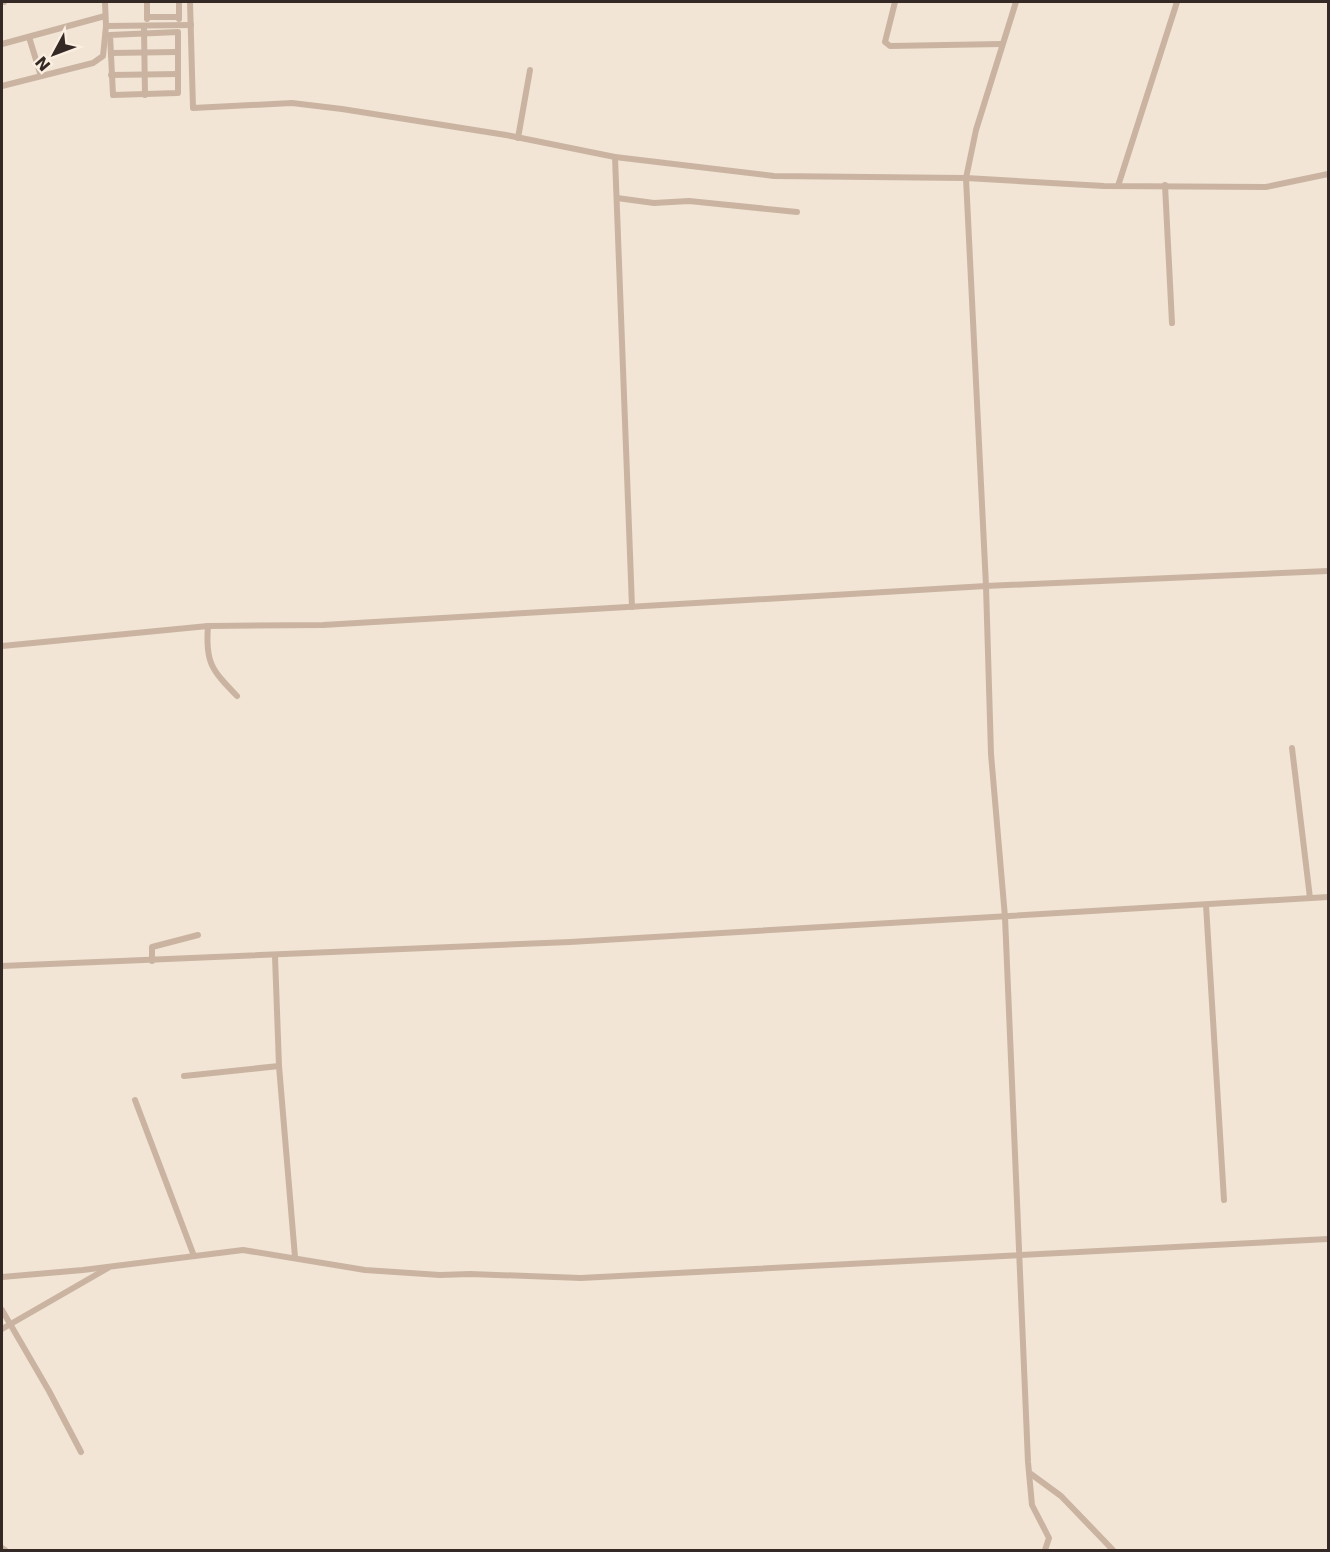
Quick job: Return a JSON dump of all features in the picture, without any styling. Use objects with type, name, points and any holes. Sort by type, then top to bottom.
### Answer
[{"type":"street","points":[[2,87],[93,63],[103,56],[106,26],[105,2]]},
{"type":"street","points":[[145,95],[144,53],[147,2]]},
{"type":"street","points":[[145,28],[112,34],[113,95],[176,95],[179,2]]},
{"type":"street","points":[[190,2],[193,108],[292,103],[394,116],[615,157],[774,176],[966,178],[1118,186],[1266,187],[1329,174]]},
{"type":"street","points":[[895,2],[885,35],[885,42],[890,46],[1001,44]]},
{"type":"street","points":[[1016,2],[976,130],[966,178],[968,254],[978,378],[987,586],[991,754],[1005,917],[1030,1474],[1032,1505],[1049,1538],[1045,1551]]},
{"type":"street","points":[[1118,186],[1177,2]]},
{"type":"street","points":[[2,44],[105,16]]},
{"type":"street","points":[[147,16],[179,17]]},
{"type":"street","points":[[106,26],[179,28],[191,25]]},
{"type":"street","points":[[29,37],[41,76]]},
{"type":"street","points":[[111,53],[177,52]]},
{"type":"street","points":[[518,138],[530,70]]},
{"type":"street","points":[[111,75],[178,74]]},
{"type":"street","points":[[615,157],[632,607]]},
{"type":"street","points":[[1165,185],[1172,323]]},
{"type":"street","points":[[617,198],[654,202],[689,201],[797,212]]},
{"type":"street","points":[[2,646],[207,626],[323,625],[987,586],[1329,571]]},
{"type":"street","points":[[207,626],[206,650],[209,663],[237,696]]},
{"type":"street","points":[[1292,748],[1310,898]]},
{"type":"street","points":[[2,966],[570,942],[1329,897]]},
{"type":"street","points":[[1206,905],[1224,1200]]},
{"type":"street","points":[[152,960],[152,947],[198,935]]},
{"type":"street","points":[[275,956],[279,1066],[295,1257]]},
{"type":"street","points":[[184,1076],[279,1066]]},
{"type":"street","points":[[135,1100],[194,1256]]},
{"type":"street","points":[[2,1276],[111,1267],[243,1250],[365,1270],[440,1275],[580,1278],[1020,1253],[1329,1239]]},
{"type":"street","points":[[2,1329],[111,1267]]},
{"type":"street","points":[[2,1310],[81,1452]]},
{"type":"street","points":[[1030,1474],[1060,1496],[1113,1551]]}]
